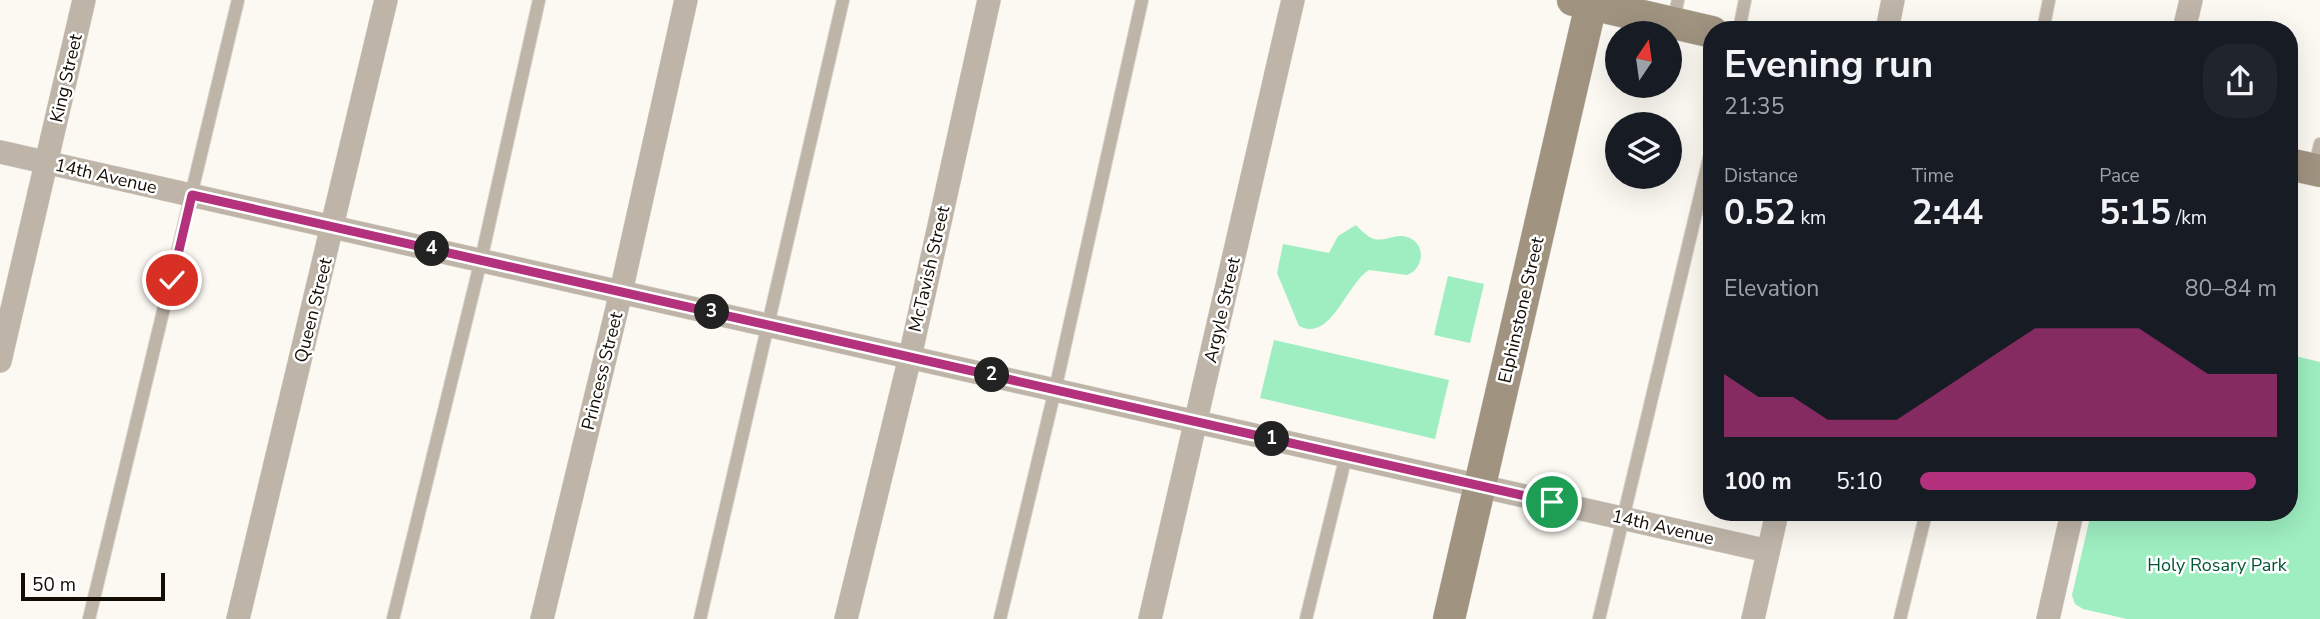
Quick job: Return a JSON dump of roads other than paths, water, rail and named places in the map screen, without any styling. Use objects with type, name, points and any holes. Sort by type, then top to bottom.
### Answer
[{"type":"street","name":"King Street","points":[[0,361],[84,0]]},
{"type":"street","name":"Queen Street","points":[[238,619],[386,0]]},
{"type":"street","name":"Princess Street","points":[[542,619],[621,292],[686,0]]},
{"type":"street","name":"McTavish Street","points":[[846,619],[910,357],[989,0]]},
{"type":"street","name":"Argyle Street","points":[[1150,619],[1293,0]]},
{"type":"street","points":[[1889,21],[1894,0]]},
{"type":"street","points":[[2186,21],[2191,0]]},
{"type":"street","points":[[1585,1],[1676,11],[1703,27]]},
{"type":"street","name":"Elphinstone Street","points":[[1449,619],[1585,1]]},
{"type":"street","name":"14th Avenue","points":[[0,152],[1768,551]]},
{"type":"street","points":[[1753,619],[1775,521]]},
{"type":"street","points":[[2056,617],[2072,521]]},
{"type":"lane","points":[[89,619],[238,0]]},
{"type":"lane","points":[[393,619],[481,260],[539,0]]},
{"type":"lane","points":[[699,619],[843,0]]},
{"type":"lane","points":[[1000,619],[1055,390],[1142,0]]},
{"type":"lane","points":[[1741,21],[1745,0]]},
{"type":"lane","points":[[2045,21],[2049,0]]},
{"type":"lane","points":[[1599,619],[1703,184]]},
{"type":"lane","points":[[1307,619],[1346,456]]},
{"type":"lane","points":[[1900,619],[1924,521]]},
{"type":"park label","name":"Holy Rosary Park","points":[[2217,565]]}]
